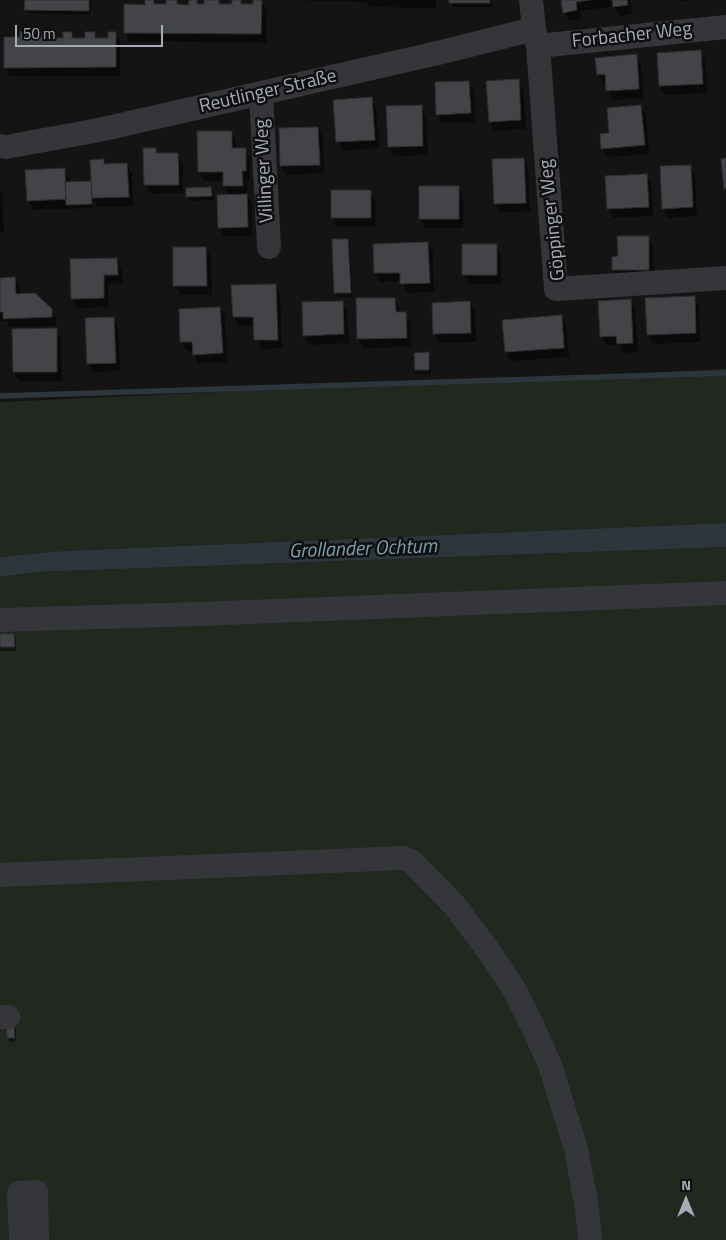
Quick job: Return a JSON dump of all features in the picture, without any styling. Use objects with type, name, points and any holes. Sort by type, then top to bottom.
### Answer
[{"type":"street","points":[[532,0],[536,38]]},
{"type":"street","name":"Forbacher Weg","points":[[536,38],[726,27]]},
{"type":"street","name":"Reutlinger Straße","points":[[0,146],[99,130],[261,94],[536,38]]},
{"type":"street","name":"Göppinger Weg","points":[[536,38],[556,289],[726,278]]},
{"type":"street","name":"Villinger Weg","points":[[261,94],[268,247]]},
{"type":"street","points":[[0,620],[726,593]]},
{"type":"street","points":[[0,875],[403,858],[412,862],[455,906],[490,953],[514,989],[531,1023],[550,1065],[576,1149],[587,1208],[590,1240]]},
{"type":"street","points":[[21,1240],[19,1192],[36,1192],[37,1240]]},
{"type":"shaded area","points":[[726,369],[726,523],[63,551],[0,557],[0,402]]},
{"type":"shaded area","points":[[726,547],[726,1240],[0,1240],[0,577],[37,572]]},
{"type":"water","name":"Grollander Ochtum","points":[[726,523],[726,547],[37,572],[0,577],[0,557],[63,551]]},
{"type":"building","points":[[25,0],[89,0],[89,11],[24,10]]},
{"type":"building","points":[[145,0],[154,0],[154,4],[166,4],[166,0],[177,0],[177,4],[188,5],[189,0],[197,0],[197,4],[204,4],[204,0],[219,0],[219,4],[232,4],[232,0],[241,0],[241,4],[253,4],[253,0],[262,0],[261,34],[124,33],[124,4],[145,5]]},
{"type":"building","points":[[449,0],[490,0],[490,3],[449,3]]},
{"type":"building","points":[[561,0],[590,0],[576,2],[577,10],[563,13]]},
{"type":"building","points":[[612,0],[627,0],[628,5],[613,7]]},
{"type":"building","points":[[20,32],[28,32],[28,37],[41,37],[41,32],[50,32],[50,38],[63,38],[63,32],[72,32],[72,38],[85,38],[85,32],[95,32],[95,38],[108,38],[108,32],[116,32],[116,67],[4,68],[4,37],[20,37]]},
{"type":"building","points":[[701,50],[703,84],[659,86],[657,53]]},
{"type":"building","points":[[637,54],[639,89],[606,91],[605,74],[597,75],[595,58]]},
{"type":"building","points":[[519,79],[521,120],[489,122],[486,81]]},
{"type":"building","points":[[469,81],[471,113],[436,115],[435,82]]},
{"type":"building","points":[[372,97],[375,140],[336,142],[333,100]]},
{"type":"building","points":[[422,105],[423,146],[388,147],[386,106]]},
{"type":"building","points":[[641,105],[645,145],[601,149],[600,134],[609,133],[607,108]]},
{"type":"building","points":[[318,127],[320,165],[280,166],[279,128]]},
{"type":"building","points":[[197,131],[232,131],[232,148],[246,148],[246,171],[242,171],[243,186],[223,186],[223,172],[198,172]]},
{"type":"building","points":[[143,148],[156,148],[156,153],[178,153],[179,185],[144,185]]},
{"type":"building","points":[[524,158],[526,203],[494,204],[492,159]]},
{"type":"building","points":[[726,158],[726,188],[724,189],[721,159]]},
{"type":"building","points":[[104,159],[104,164],[127,163],[129,197],[92,198],[90,160]]},
{"type":"building","points":[[691,165],[693,207],[662,209],[660,166]]},
{"type":"building","points":[[65,168],[66,199],[27,201],[25,170]]},
{"type":"building","points":[[647,174],[649,207],[607,209],[605,176]]},
{"type":"building","points":[[91,181],[92,204],[66,205],[65,182]]},
{"type":"building","points":[[419,186],[459,186],[459,219],[419,219]]},
{"type":"building","points":[[211,187],[212,196],[186,197],[186,188]]},
{"type":"building","points":[[331,190],[371,190],[371,218],[331,218]]},
{"type":"building","points":[[247,194],[248,227],[218,228],[217,195]]},
{"type":"building","points":[[617,236],[649,236],[649,270],[612,270],[612,257],[618,256]]},
{"type":"building","points":[[332,239],[348,239],[351,293],[334,293]]},
{"type":"building","points":[[428,242],[430,283],[400,284],[400,273],[374,273],[373,244]]},
{"type":"building","points":[[462,244],[497,244],[497,275],[462,275]]},
{"type":"building","points":[[173,247],[206,247],[207,286],[173,286]]},
{"type":"building","points":[[117,258],[118,275],[104,275],[104,298],[71,299],[70,259]]},
{"type":"building","points":[[15,277],[16,294],[35,293],[52,309],[52,317],[3,319],[3,312],[0,312],[0,278]]},
{"type":"building","points":[[276,284],[278,340],[254,340],[253,317],[233,317],[231,285]]},
{"type":"building","points":[[695,296],[696,333],[647,335],[645,298]]},
{"type":"building","points":[[356,298],[395,298],[396,312],[406,312],[407,338],[357,339]]},
{"type":"building","points":[[631,299],[633,343],[617,344],[616,336],[600,337],[598,301]]},
{"type":"building","points":[[343,301],[344,334],[303,336],[302,302]]},
{"type":"building","points":[[470,301],[471,333],[433,334],[432,303]]},
{"type":"building","points":[[220,307],[223,353],[193,355],[192,342],[180,342],[179,309]]},
{"type":"building","points":[[562,315],[564,348],[505,352],[502,320]]},
{"type":"building","points":[[114,317],[116,363],[87,364],[85,318]]},
{"type":"building","points":[[57,328],[57,372],[13,372],[12,329]]},
{"type":"building","points":[[429,352],[429,370],[415,370],[414,353]]},
{"type":"building","points":[[0,634],[14,634],[15,647],[0,647]]},
{"type":"building","points":[[14,1023],[15,1038],[7,1038],[6,1024]]},
{"type":"waterway","points":[[0,396],[726,373]]}]
